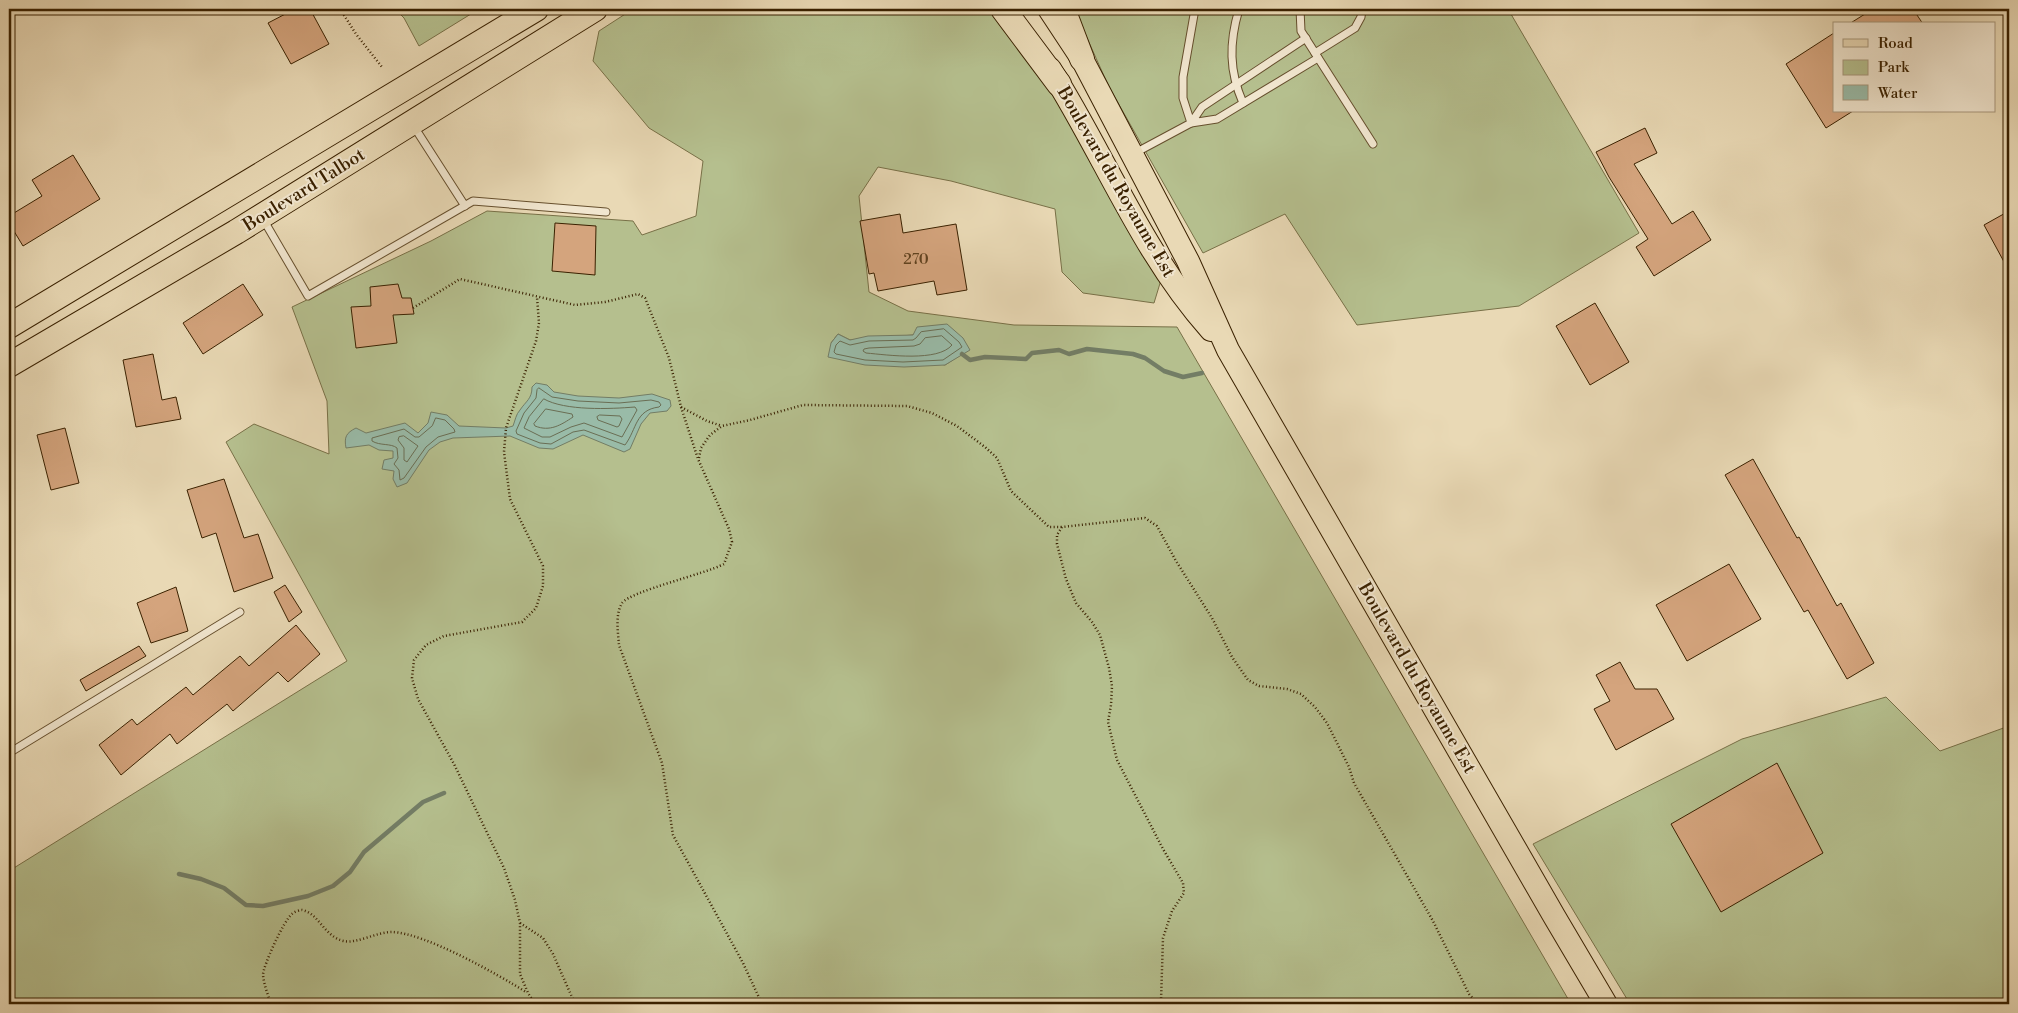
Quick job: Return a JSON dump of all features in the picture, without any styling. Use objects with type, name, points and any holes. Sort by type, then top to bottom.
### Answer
[{"type":"highway","name":"Boulevard Talbot","points":[[9,326],[393,93],[536,9]]},
{"type":"highway","name":"Boulevard Talbot","points":[[9,365],[262,216],[595,9]]},
{"type":"highway","points":[[1003,9],[1059,84]]},
{"type":"highway","points":[[1063,9],[1082,59]]},
{"type":"highway","points":[[393,93],[411,123]]},
{"type":"main road","name":"Boulevard du Royaume Est","points":[[1012,9],[1059,84],[1154,255],[1194,312],[1228,350]]},
{"type":"main road","name":"Boulevard du Royaume Est","points":[[1050,9],[1082,59],[1188,261],[1228,350],[1606,1004]]},
{"type":"lane","points":[[1190,123],[1183,98],[1183,77],[1195,9]]},
{"type":"lane","points":[[1239,9],[1233,30],[1232,44],[1235,84],[1243,103]]},
{"type":"lane","points":[[1300,9],[1301,31],[1373,144]]},
{"type":"lane","points":[[1132,155],[1190,123],[1218,119],[1317,56],[1355,28],[1361,17],[1362,9]]},
{"type":"lane","points":[[1190,123],[1202,107],[1306,38]]},
{"type":"lane","points":[[411,123],[465,206]]},
{"type":"lane","points":[[262,216],[308,296],[473,201],[606,212]]},
{"type":"lane","points":[[9,753],[240,612]]},
{"type":"path","points":[[340,9],[356,34],[382,66]]},
{"type":"path","points":[[413,308],[460,278],[575,305],[605,302],[638,294],[644,298],[668,358],[698,459],[729,529],[732,542],[730,553],[724,564],[712,570],[639,593],[623,601],[619,612],[618,636],[625,665],[662,763],[673,835],[743,963],[762,1004]]},
{"type":"path","points":[[536,1004],[528,993],[520,974],[520,923],[515,900],[504,868],[454,764],[418,699],[412,678],[414,660],[426,645],[444,636],[522,622],[536,608],[543,586],[543,566],[510,499],[504,452],[506,428],[536,341],[539,323],[537,297]]},
{"type":"path","points":[[698,459],[701,448],[710,435],[722,426],[803,405],[907,406],[932,413],[957,426],[985,447],[997,458],[1011,491],[1049,527],[1145,518],[1157,526],[1176,561],[1212,618],[1232,657],[1248,680],[1259,686],[1288,689],[1301,694],[1315,707],[1327,723],[1349,767],[1354,783],[1433,921],[1469,994],[1478,1004]]},
{"type":"path","points":[[681,407],[707,421],[722,426]]},
{"type":"path","points":[[1062,527],[1057,535],[1056,544],[1064,572],[1076,603],[1100,635],[1109,668],[1112,686],[1112,705],[1108,722],[1117,760],[1163,849],[1184,884],[1184,893],[1172,911],[1163,938],[1161,1001],[1158,1004]]},
{"type":"path","points":[[271,1004],[263,973],[276,940],[289,917],[293,912],[301,910],[309,913],[329,935],[346,942],[376,933],[393,932],[414,936],[460,956],[528,993]]},
{"type":"path","points":[[520,923],[543,938],[553,954],[575,1004]]},
{"type":"green space","points":[[395,9],[479,9],[419,46],[404,18]]},
{"type":"green space","points":[[633,9],[988,9],[1030,61],[1069,120],[1161,280],[1154,303],[1083,293],[1062,272],[1055,209],[951,181],[878,167],[859,196],[869,292],[908,311],[1014,325],[1177,327],[1571,1004],[9,1004],[9,871],[347,661],[226,442],[254,424],[329,454],[327,401],[292,307],[431,241],[487,211],[633,221],[642,235],[696,216],[703,161],[649,128],[593,61],[599,31]],"holes":[[[838,334],[850,340],[913,335],[962,354],[945,365],[831,343]]]},
{"type":"green space","points":[[1074,9],[1508,9],[1639,233],[1519,306],[1357,325],[1285,214],[1203,253],[1109,87]]},
{"type":"green space","points":[[1886,697],[1940,751],[2009,726],[2009,1004],[1630,1004],[1533,844],[1742,739]]},
{"type":"water","points":[[947,324],[963,338],[970,350],[945,365],[904,367],[865,365],[828,357],[831,343],[838,334],[850,340],[868,336],[913,335],[917,327]]},
{"type":"water","points":[[536,383],[547,385],[554,392],[578,396],[619,398],[652,394],[670,400],[671,406],[667,411],[650,413],[641,424],[630,449],[624,452],[583,435],[553,449],[539,448],[510,436],[453,438],[440,442],[429,450],[407,483],[397,487],[393,479],[394,471],[382,469],[384,460],[393,458],[393,451],[379,450],[369,445],[346,448],[346,436],[356,428],[366,433],[405,423],[418,433],[428,423],[431,412],[447,415],[459,426],[506,428],[513,426],[518,413],[530,397],[532,387]]},
{"type":"building","points":[[295,9],[310,9],[329,44],[291,64],[268,23]]},
{"type":"building","points":[[1873,9],[1913,9],[1922,22],[1852,22]]},
{"type":"building","points":[[1833,34],[1833,112],[1851,112],[1826,128],[1786,64]]},
{"type":"building","points":[[1645,128],[1657,153],[1634,164],[1672,224],[1693,211],[1711,240],[1654,276],[1636,247],[1648,239],[1609,177],[1596,152]]},
{"type":"building","points":[[73,155],[100,199],[23,246],[9,223],[9,216],[42,196],[32,180]]},
{"type":"building","points":[[2009,211],[2009,271],[1984,225]]},
{"type":"building","points":[[900,214],[903,233],[956,224],[967,290],[937,295],[934,281],[878,291],[874,273],[869,274],[860,221]]},
{"type":"building","points":[[555,223],[596,226],[595,275],[552,271]]},
{"type":"building","points":[[243,284],[263,315],[203,354],[183,323]]},
{"type":"building","points":[[398,284],[402,298],[411,298],[414,314],[393,315],[397,343],[356,348],[351,307],[371,306],[370,287]]},
{"type":"building","points":[[1595,303],[1629,362],[1590,385],[1556,326]]},
{"type":"building","points":[[153,354],[162,400],[176,397],[181,419],[136,427],[123,360]]},
{"type":"building","points":[[65,428],[79,483],[51,490],[37,435]]},
{"type":"building","points":[[1753,459],[1837,606],[1841,603],[1874,663],[1847,679],[1808,610],[1804,612],[1725,475]]},
{"type":"building","points":[[224,479],[244,538],[258,534],[273,578],[234,592],[216,533],[202,538],[187,490]]},
{"type":"building","points":[[1729,564],[1761,619],[1687,661],[1656,605]]},
{"type":"building","points":[[285,585],[302,612],[289,622],[274,592]]},
{"type":"building","points":[[176,587],[188,631],[151,643],[137,603]]},
{"type":"building","points":[[296,625],[320,654],[288,682],[278,672],[233,711],[227,704],[177,744],[170,734],[121,775],[99,745],[132,719],[137,725],[186,687],[193,695],[240,656],[249,666]]},
{"type":"building","points":[[139,646],[146,656],[86,691],[80,680]]},
{"type":"building","points":[[1620,662],[1635,689],[1657,689],[1674,719],[1616,750],[1594,709],[1610,701],[1596,675]]},
{"type":"building","points":[[1777,763],[1823,853],[1721,912],[1671,824]]},
{"type":"waterway","points":[[962,354],[970,360],[985,357],[1026,359],[1032,353],[1059,350],[1069,354],[1087,349],[1133,354],[1145,358],[1164,371],[1183,377],[1202,373]]},
{"type":"waterway","points":[[179,874],[201,879],[224,888],[246,905],[263,906],[308,896],[333,886],[350,872],[364,852],[423,802],[444,793]]}]
